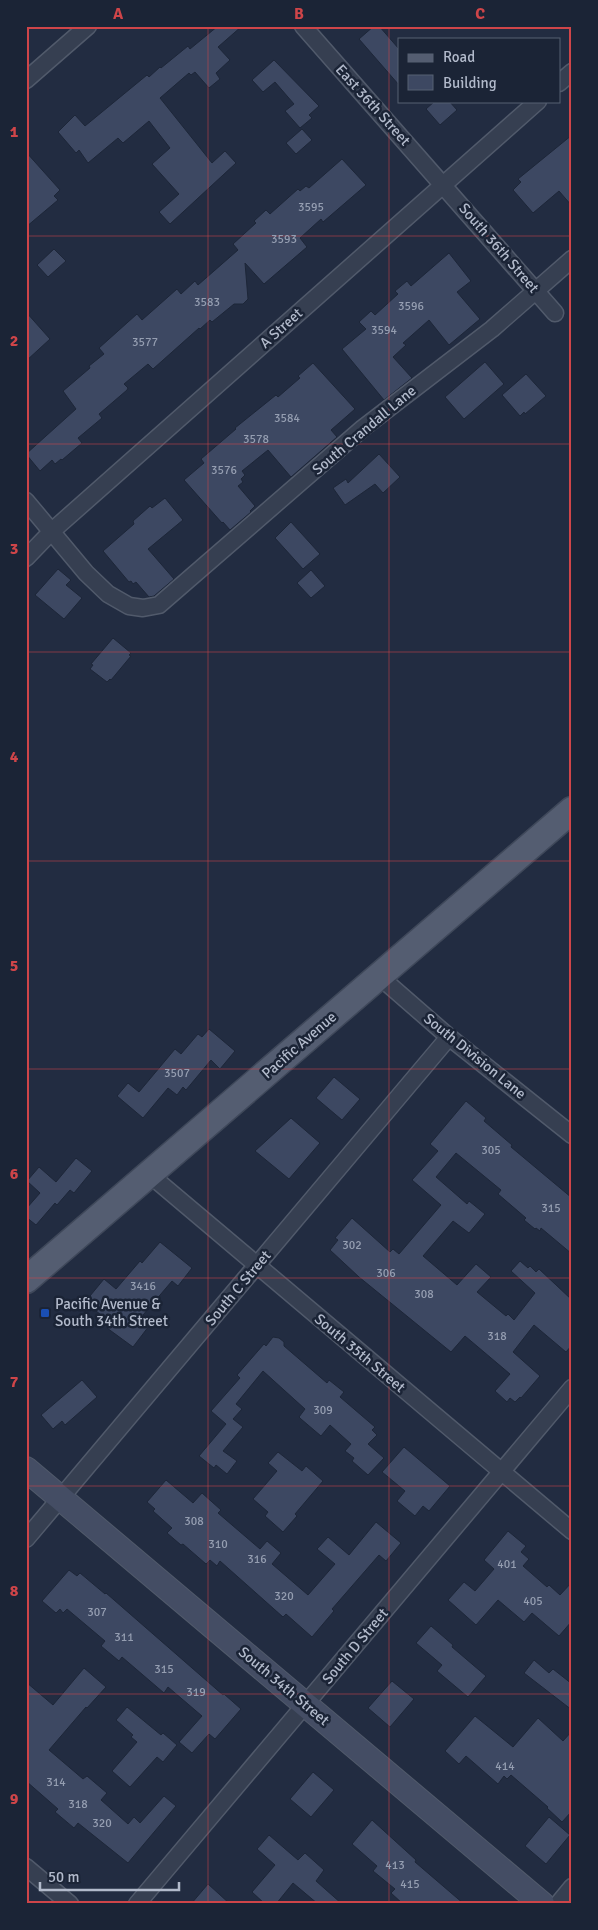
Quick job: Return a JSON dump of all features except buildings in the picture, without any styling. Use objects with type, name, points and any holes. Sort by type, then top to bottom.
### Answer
[{"type":"main road","name":"Pacific Avenue","points":[[26,1280],[572,810]]},
{"type":"street","points":[[26,80],[88,26]]},
{"type":"street","name":"East 36th Street","points":[[303,26],[444,184]]},
{"type":"street","points":[[560,82],[572,72]]},
{"type":"street","name":"A Street","points":[[26,558],[52,531],[537,102]]},
{"type":"street","name":"South 36th Street","points":[[444,184],[555,313]]},
{"type":"street","name":"South Crandall Lane","points":[[52,531],[86,573],[108,594],[129,606],[143,608],[159,605],[363,428],[465,351],[572,259]]},
{"type":"street","points":[[26,502],[52,531]]},
{"type":"street","name":"South Division Lane","points":[[379,976],[449,1037],[572,1136]]},
{"type":"street","name":"South C Street","points":[[26,1539],[449,1037]]},
{"type":"street","name":"South 35th Street","points":[[149,1174],[572,1532]]},
{"type":"street","name":"South D Street","points":[[137,1904],[572,1388]]},
{"type":"street","name":"South 34th Street","points":[[26,1469],[542,1904]]},
{"type":"street","points":[[26,1867],[70,1904]]},
{"type":"street","points":[[558,1904],[572,1887]]},
{"type":"place","name":"Pacific Avenue & South 34th Street","points":[[45,1313]]}]
